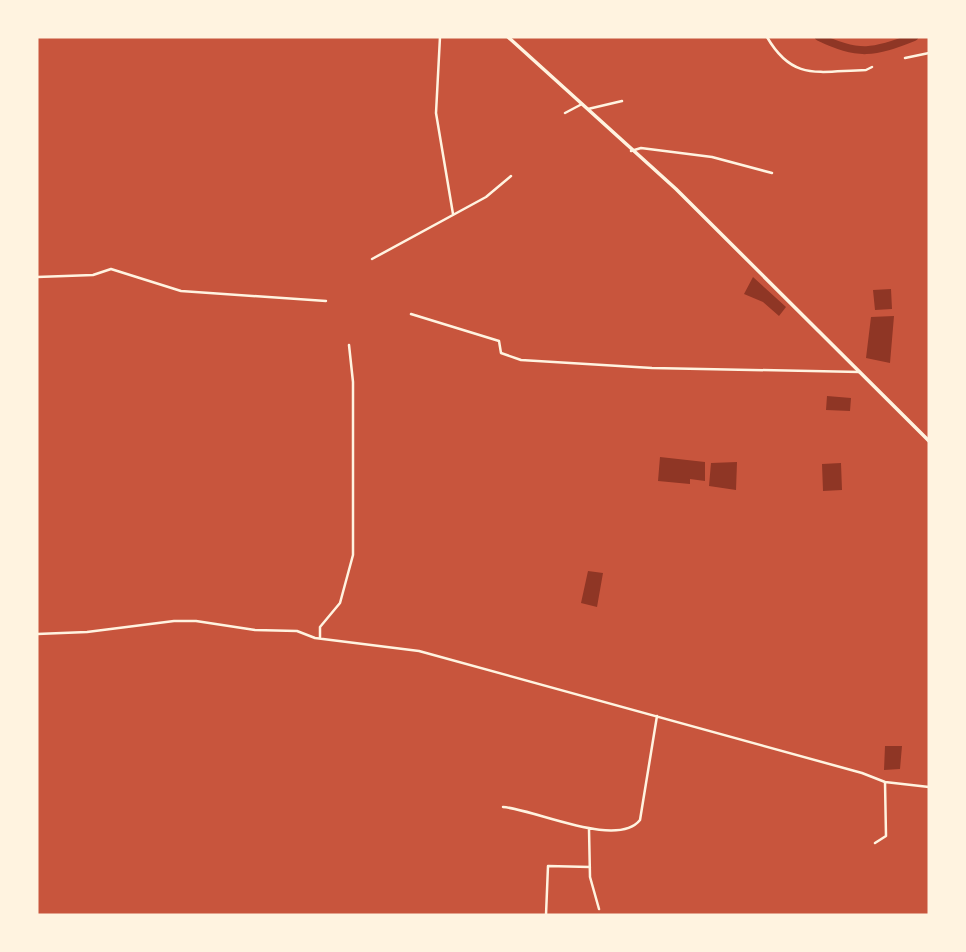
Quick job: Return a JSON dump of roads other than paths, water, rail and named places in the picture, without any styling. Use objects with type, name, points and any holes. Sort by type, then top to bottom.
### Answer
[{"type":"main road","points":[[509,37],[631,151],[676,189],[929,441]]},
{"type":"street","points":[[440,37],[436,113],[453,214]]},
{"type":"street","points":[[767,37],[787,64],[809,71],[866,70],[872,67]]},
{"type":"street","points":[[905,58],[929,53]]},
{"type":"street","points":[[588,109],[622,101]]},
{"type":"street","points":[[565,113],[582,104]]},
{"type":"street","points":[[631,151],[641,148],[712,157],[772,173]]},
{"type":"street","points":[[372,259],[486,197],[511,176]]},
{"type":"street","points":[[37,277],[93,275],[111,269],[181,291],[326,301]]},
{"type":"street","points":[[411,314],[469,333],[494,337],[499,341],[501,353],[521,360],[652,368],[860,372]]},
{"type":"street","points":[[320,638],[320,628],[340,603],[353,555],[353,382],[349,345]]},
{"type":"street","points":[[37,634],[87,632],[174,621],[297,631],[320,638],[419,651],[862,772],[885,782],[929,787]]},
{"type":"street","points":[[503,807],[589,829],[630,829],[638,824],[657,716]]},
{"type":"street","points":[[874,843],[886,835],[885,782]]},
{"type":"street","points":[[589,829],[590,867],[599,909]]},
{"type":"street","points":[[545,915],[548,866],[590,867]]},
{"type":"waterway","points":[[819,37],[856,50],[877,49],[914,37]]}]
